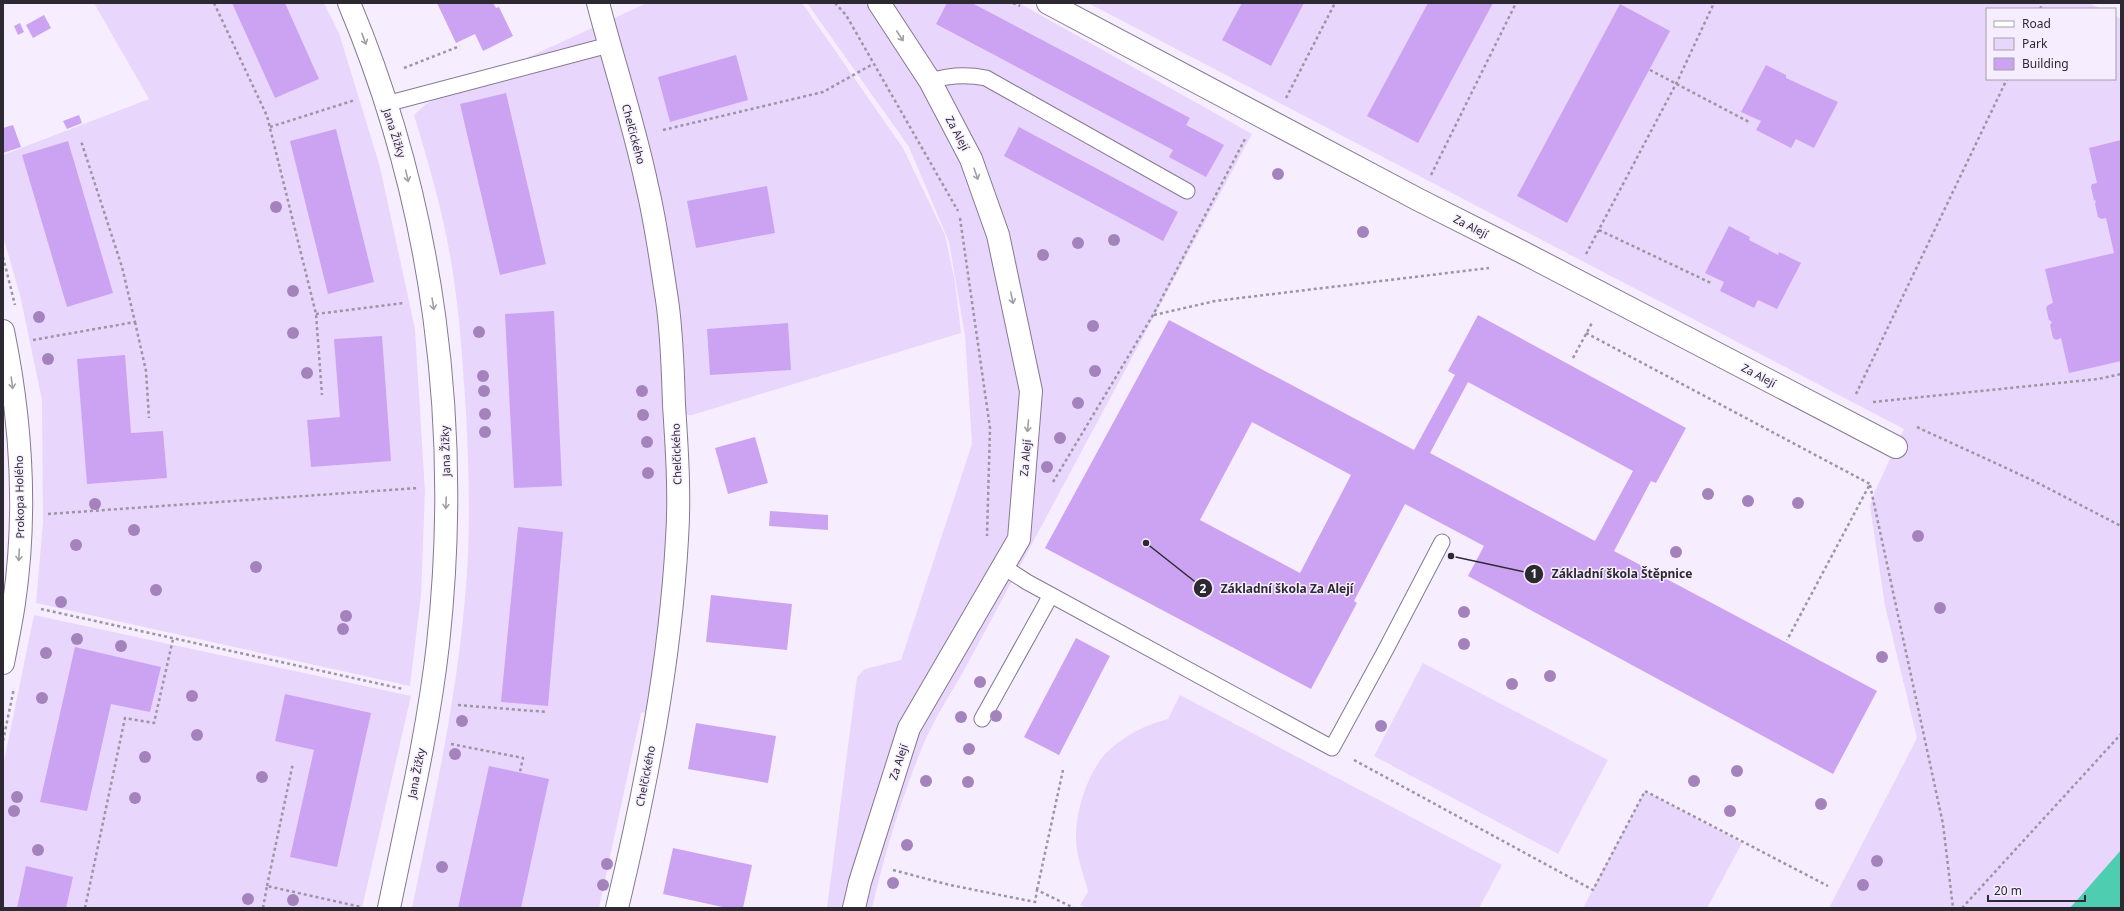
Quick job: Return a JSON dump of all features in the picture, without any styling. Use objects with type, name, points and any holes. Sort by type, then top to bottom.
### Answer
[{"type":"street","name":"Jana Žižky","points":[[349,3],[364,38],[404,162],[425,254],[440,350],[444,394],[447,486],[443,592],[431,696],[389,908]]},
{"type":"street","name":"Chelčického","points":[[598,3],[635,137],[647,187],[667,302],[676,447],[677,536],[673,600],[659,703],[633,840],[617,908]]},
{"type":"street","name":"Za Alejí","points":[[854,908],[860,882],[908,728],[1019,539],[1031,391],[998,235],[971,159],[930,81],[879,3]]},
{"type":"street","name":"Za Alejí","points":[[1048,3],[1419,200],[1896,447]]},
{"type":"street","name":"Prokopa Holého","points":[[3,331],[14,392],[20,472],[20,515],[14,603],[3,663]]},
{"type":"lane","points":[[386,104],[609,45]]},
{"type":"lane","points":[[930,81],[958,75],[986,78],[1187,191]]},
{"type":"lane","points":[[1002,566],[1051,595],[1332,748],[1385,652],[1442,542]]},
{"type":"lane","points":[[982,719],[1051,595]]},
{"type":"path","points":[[214,3],[267,116],[316,314],[322,395]]},
{"type":"path","points":[[835,3],[846,16],[959,214],[990,428],[987,543]]},
{"type":"path","points":[[1051,485],[1153,315],[1265,119],[1335,3]]},
{"type":"path","points":[[1572,280],[1677,82],[1714,3]]},
{"type":"path","points":[[1419,200],[1516,5]]},
{"type":"path","points":[[403,68],[460,46]]},
{"type":"path","points":[[635,137],[823,92],[873,64]]},
{"type":"path","points":[[1650,70],[1677,82],[1749,122]]},
{"type":"path","points":[[1844,420],[2007,80]]},
{"type":"path","points":[[270,127],[360,98]]},
{"type":"path","points":[[81,141],[122,267],[146,371],[149,418]]},
{"type":"path","points":[[1599,230],[1711,283]]},
{"type":"path","points":[[1153,315],[1214,301],[1492,268]]},
{"type":"path","points":[[1573,358],[1605,296]]},
{"type":"path","points":[[316,314],[409,302]]},
{"type":"path","points":[[29,340],[135,322]]},
{"type":"path","points":[[1586,333],[1870,484],[1943,824],[1953,908]]},
{"type":"path","points":[[1855,398],[1872,402],[2098,379],[2121,374]]},
{"type":"path","points":[[1855,398],[1876,408]]},
{"type":"path","points":[[1912,424],[2034,481],[2121,526]]},
{"type":"path","points":[[1787,640],[1870,484]]},
{"type":"path","points":[[20,515],[447,486]]},
{"type":"path","points":[[14,603],[431,696]]},
{"type":"path","points":[[85,908],[125,718],[154,723],[173,638]]},
{"type":"path","points":[[1962,908],[2121,734]]},
{"type":"path","points":[[423,738],[524,758],[520,772]]},
{"type":"path","points":[[1332,748],[1593,890],[1645,792],[1828,886]]},
{"type":"path","points":[[263,908],[293,763]]},
{"type":"path","points":[[891,869],[950,885],[1035,902],[1063,770]]},
{"type":"path","points":[[267,886],[365,908]]},
{"type":"path","points":[[1037,890],[1074,908]]},
{"type":"green space","points":[[94,3],[324,3],[339,33],[380,167],[415,329],[425,492],[421,595],[410,686],[36,603],[43,522],[42,400],[20,295],[3,236],[3,155],[149,99]]},
{"type":"green space","points":[[647,3],[802,3],[903,148],[945,235],[955,282],[961,333],[692,415],[668,415],[670,527],[650,711],[641,713],[599,908],[412,908],[436,792],[456,676],[467,575],[469,505],[466,412],[460,334],[452,266],[433,179],[414,115],[426,104]]},
{"type":"green space","points":[[807,3],[1019,3],[1252,134],[962,674],[930,730],[921,750],[900,808],[872,908],[827,908],[857,677],[865,669],[901,660],[972,444],[965,336],[949,242],[909,147]]},
{"type":"green space","points":[[1088,3],[2089,3],[2099,8],[1986,8],[1986,80],[2116,80],[2116,16],[2121,19],[2121,850],[2070,908],[1829,908],[1917,738],[1885,606],[1870,506],[1875,491],[1904,429]]},
{"type":"green space","points":[[34,615],[411,696],[362,908],[3,908],[3,766]]},
{"type":"green space","points":[[1423,663],[1608,760],[1558,854],[1374,756]]},
{"type":"green space","points":[[1180,695],[1502,865],[1479,908],[1086,908],[1080,905],[1088,892],[1077,850],[1077,825],[1082,798],[1093,772],[1099,761],[1107,752],[1128,736],[1151,724],[1168,719]]},
{"type":"green space","points":[[1645,791],[1742,843],[1707,908],[1583,908]]},
{"type":"shaded area","points":[[2121,850],[2121,908],[2070,908]]},
{"type":"building","points":[[232,3],[285,3],[319,79],[275,98]]},
{"type":"building","points":[[437,3],[493,3],[496,8],[499,7],[513,36],[483,51],[475,34],[456,43]]},
{"type":"building","points":[[947,3],[972,3],[1190,118],[1186,125],[1224,145],[1206,177],[1169,157],[1173,150],[936,24]]},
{"type":"building","points":[[1242,3],[1304,3],[1271,66],[1222,40]]},
{"type":"building","points":[[1428,3],[1493,3],[1418,143],[1367,116]]},
{"type":"building","points":[[1620,4],[1670,31],[1567,223],[1517,196]]},
{"type":"building","points":[[44,15],[51,28],[33,38],[26,25]]},
{"type":"building","points":[[20,23],[24,32],[18,35],[14,26]]},
{"type":"building","points":[[736,55],[748,100],[670,122],[658,77]]},
{"type":"building","points":[[1766,65],[1786,75],[1786,78],[1838,102],[1814,148],[1796,139],[1791,148],[1756,130],[1761,121],[1741,112]]},
{"type":"building","points":[[506,93],[546,264],[500,275],[460,104]]},
{"type":"building","points":[[79,115],[82,123],[67,129],[63,121]]},
{"type":"building","points":[[13,125],[21,147],[3,153],[3,128]]},
{"type":"building","points":[[1019,127],[1178,212],[1163,241],[1004,156]]},
{"type":"building","points":[[336,129],[374,282],[328,294],[290,141]]},
{"type":"building","points":[[2121,140],[2121,361],[2069,373],[2061,338],[2056,340],[2053,338],[2050,325],[2052,322],[2049,320],[2046,308],[2048,305],[2053,303],[2045,269],[2114,253],[2106,218],[2101,219],[2098,217],[2095,204],[2096,201],[2094,200],[2091,187],[2092,184],[2097,183],[2089,148]]},
{"type":"building","points":[[68,141],[113,293],[67,307],[22,155]]},
{"type":"building","points":[[767,186],[775,233],[696,248],[687,201]]},
{"type":"building","points":[[1729,226],[1750,237],[1749,240],[1778,255],[1779,252],[1801,263],[1777,309],[1758,300],[1754,308],[1720,291],[1724,282],[1705,273]]},
{"type":"building","points":[[554,311],[562,486],[514,488],[505,314]]},
{"type":"building","points":[[1478,315],[1686,428],[1656,483],[1651,481],[1614,551],[1877,691],[1833,774],[1468,576],[1484,546],[1405,504],[1354,601],[1357,603],[1311,689],[1045,548],[1169,320],[1414,450],[1455,375],[1448,371]],"holes":[[[1468,382],[1633,471],[1595,541],[1430,453]],[[1252,422],[1351,475],[1300,573],[1200,520]]]},
{"type":"building","points":[[788,323],[791,370],[710,375],[707,329]]},
{"type":"building","points":[[382,336],[391,461],[311,467],[307,420],[340,417],[334,339]]},
{"type":"building","points":[[125,355],[131,433],[163,431],[167,478],[87,484],[77,359]]},
{"type":"building","points":[[755,437],[768,483],[728,494],[715,448]]},
{"type":"building","points":[[770,511],[828,515],[828,530],[769,526]]},
{"type":"building","points":[[518,527],[563,532],[548,706],[501,702]]},
{"type":"building","points":[[711,595],[792,604],[787,650],[706,642]]},
{"type":"building","points":[[1076,638],[1110,656],[1059,755],[1024,737]]},
{"type":"building","points":[[75,647],[161,667],[150,712],[111,704],[87,811],[40,802]]},
{"type":"building","points":[[285,694],[371,713],[337,867],[290,857],[314,750],[275,741]]},
{"type":"building","points":[[696,723],[776,736],[768,783],[688,769]]},
{"type":"building","points":[[489,766],[549,779],[521,908],[458,908]]},
{"type":"building","points":[[673,848],[752,865],[743,908],[727,908],[663,894]]},
{"type":"building","points":[[26,866],[73,877],[66,908],[17,908]]},
{"type":"place","name":"Základní škola Za Alejí","points":[[1146,543]]},
{"type":"place","name":"Základní škola Štěpnice","points":[[1451,556]]}]
